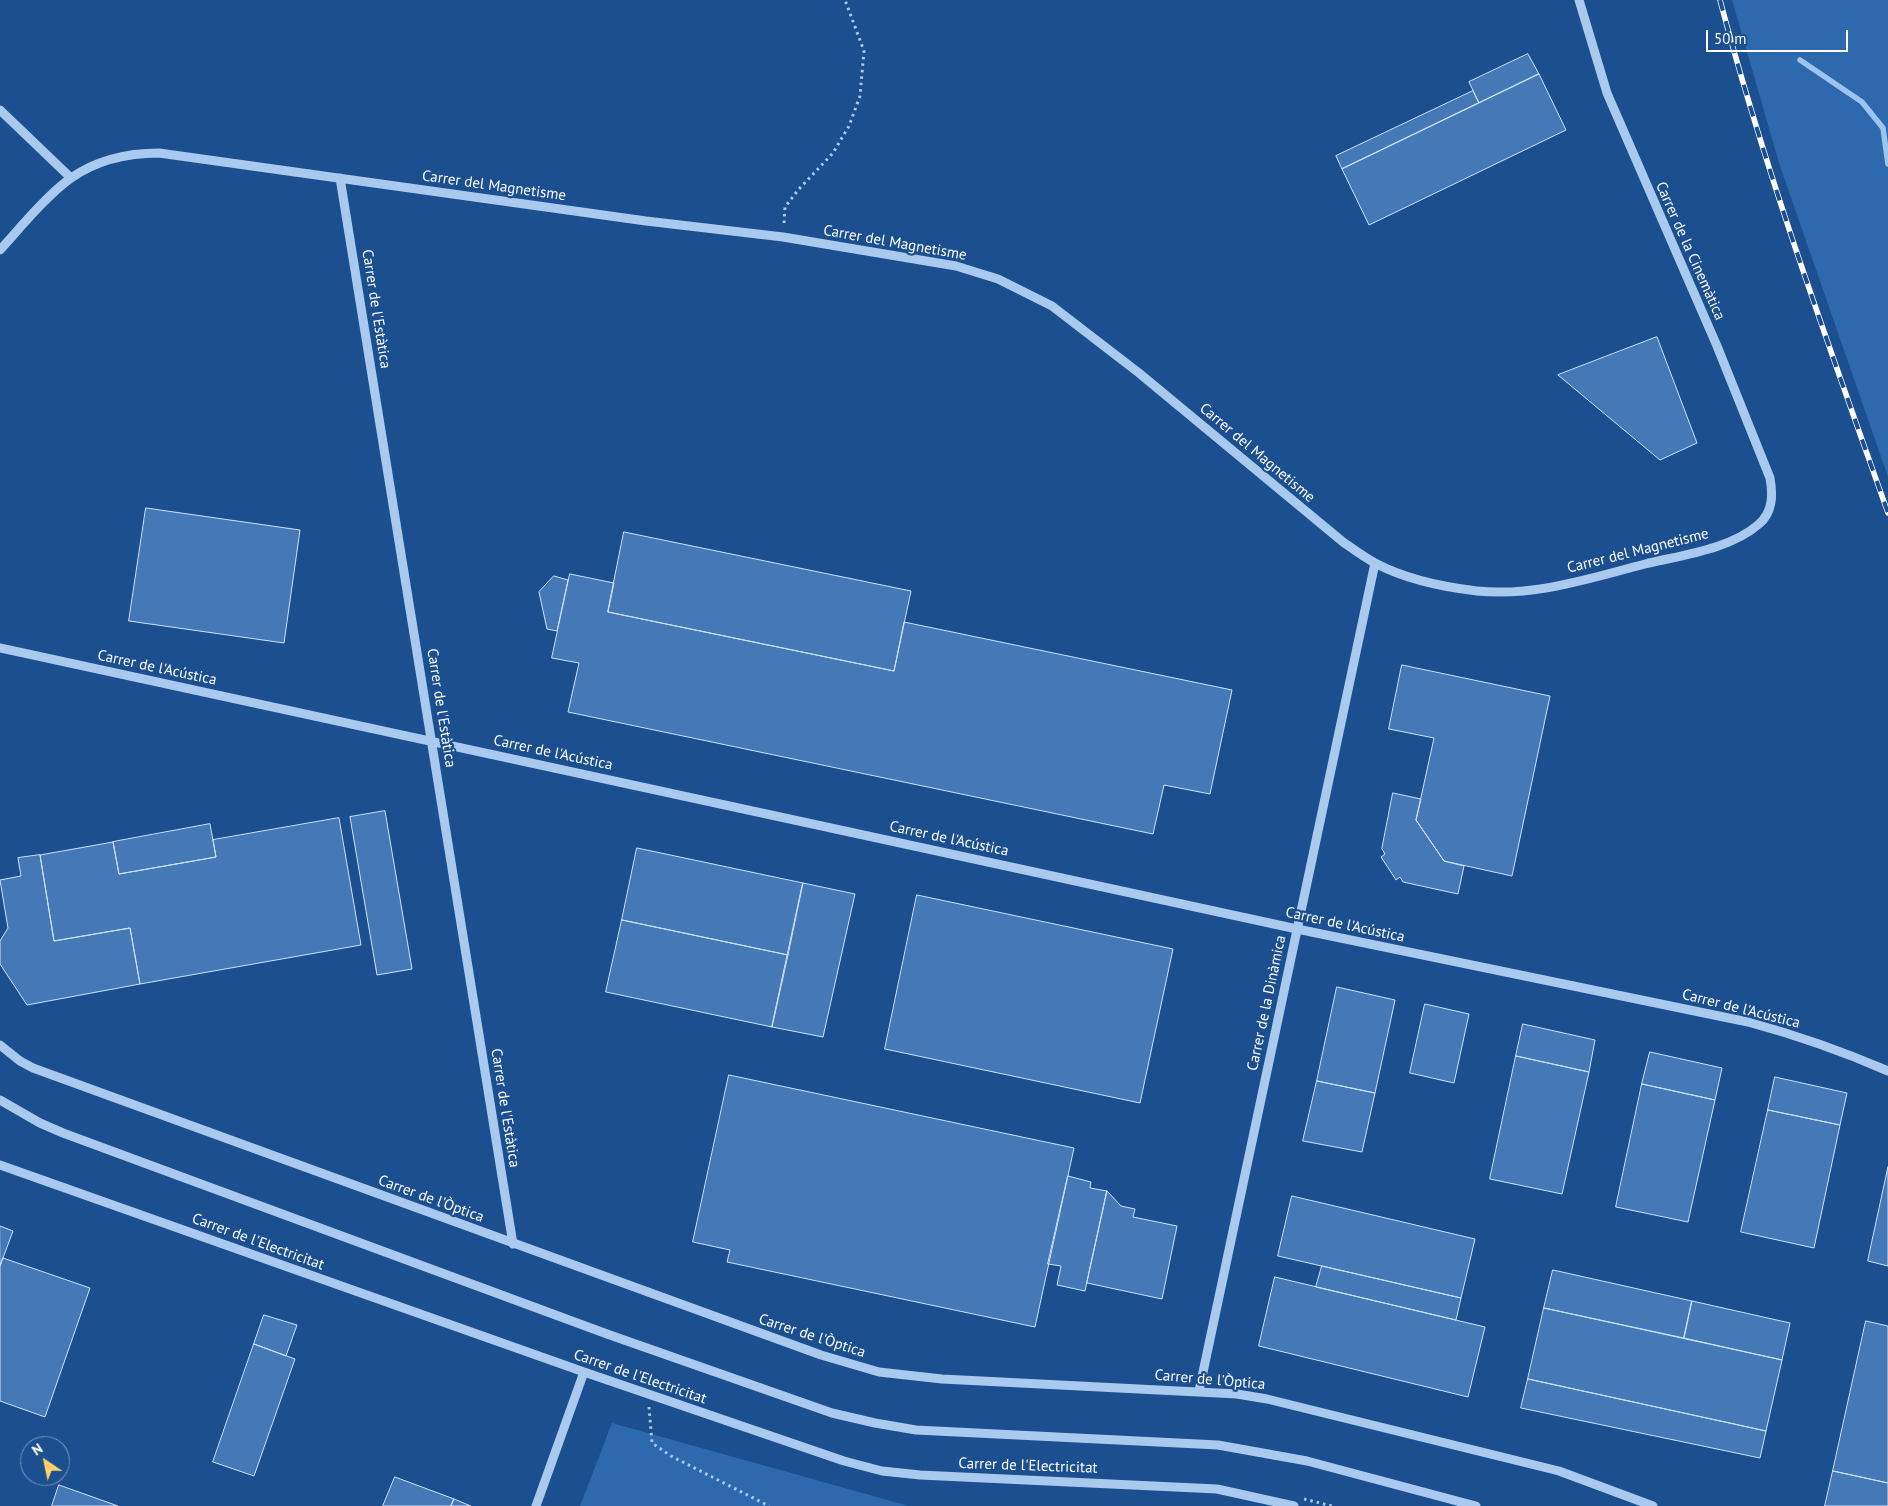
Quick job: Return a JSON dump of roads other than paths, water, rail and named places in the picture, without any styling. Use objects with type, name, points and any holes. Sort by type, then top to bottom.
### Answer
[{"type":"street","name":"Carrer de la Cinemàtica","points":[[1579,0],[1607,94],[1717,346],[1770,478],[1772,503],[1768,513]]},
{"type":"street","points":[[0,110],[71,178]]},
{"type":"street","name":"Carrer del Magnetisme","points":[[0,250],[44,202],[71,178],[103,162],[135,153],[159,152],[646,221],[783,237],[956,266],[998,280],[1052,306],[1139,373],[1343,542],[1375,563],[1412,578],[1478,591],[1513,592],[1554,587],[1701,551],[1735,540],[1761,523],[1768,513]]},
{"type":"street","name":"Carrer de l'Estàtica","points":[[340,178],[513,1244]]},
{"type":"street","name":"Carrer de la Dinàmica","points":[[1199,1390],[1375,563]]},
{"type":"street","name":"Carrer de l'Acústica","points":[[0,648],[1297,929],[1748,1022],[1794,1034],[1842,1051],[1888,1071]]},
{"type":"street","name":"Carrer de l'Òptica","points":[[0,1044],[20,1061],[33,1068],[821,1355],[879,1372],[942,1379],[1199,1390],[1267,1399],[1559,1471],[1653,1506]]},
{"type":"street","points":[[0,1100],[40,1123],[64,1133],[598,1330],[832,1413],[916,1430],[1218,1446],[1307,1461],[1476,1506]]},
{"type":"street","name":"Carrer de l'Electricitat","points":[[0,1165],[811,1451],[882,1470],[920,1475],[1217,1488],[1294,1506]]},
{"type":"street","points":[[536,1506],[584,1372]]},
{"type":"waterway","points":[[1800,60],[1862,102],[1883,128],[1888,164]]},
{"type":"railway","points":[[1720,0],[1757,130],[1821,322],[1888,513]]}]
